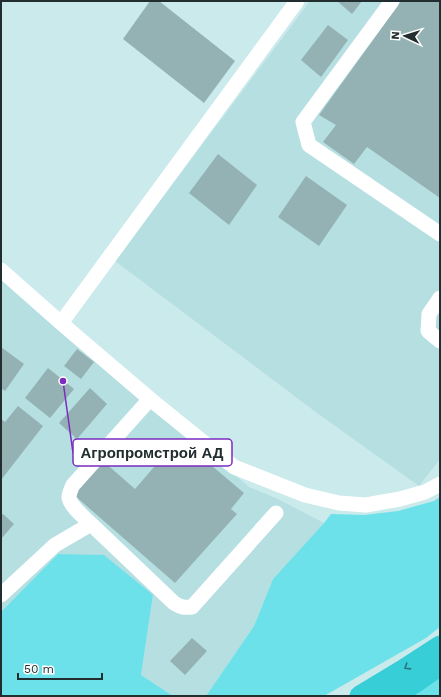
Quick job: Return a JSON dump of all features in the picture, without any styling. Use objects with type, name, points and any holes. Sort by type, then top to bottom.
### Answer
[{"type":"highway","points":[[360,696],[440,646]]},
{"type":"highway","points":[[393,696],[440,665]]},
{"type":"lane","points":[[61,323],[297,1]]},
{"type":"lane","points":[[392,1],[304,122],[309,146],[440,234]]},
{"type":"lane","points":[[1,270],[150,399],[234,467],[305,495],[339,503],[366,505],[400,499],[425,492],[440,484]]},
{"type":"lane","points":[[440,298],[429,314],[428,331],[440,340]]},
{"type":"lane","points":[[150,399],[73,485],[69,498],[72,504],[91,524],[174,603],[180,607],[192,607],[276,513]]},
{"type":"lane","points":[[1,595],[55,545],[91,524]]},
{"type":"shaded area","points":[[310,1],[440,1],[440,459],[419,486],[317,413],[115,261]]},
{"type":"shaded area","points":[[1,275],[249,487],[278,499],[324,523],[273,579],[254,626],[206,696],[173,696],[141,675],[153,595],[58,554],[1,612]]},
{"type":"shaded area","points":[[440,497],[440,627],[426,638],[324,696],[206,696],[254,626],[273,579],[331,514],[364,515],[398,511],[434,501]]},
{"type":"shaded area","points":[[58,554],[104,555],[153,595],[141,675],[173,696],[1,696],[1,612]]},
{"type":"shaded area","points":[[440,677],[440,696],[407,696]]},
{"type":"building","points":[[150,1],[159,1],[235,61],[204,103],[123,39]]},
{"type":"building","points":[[337,1],[362,1],[352,14]]},
{"type":"building","points":[[401,1],[440,1],[440,198],[367,147],[354,164],[323,142],[336,125],[319,115]]},
{"type":"building","points":[[328,25],[348,40],[321,77],[301,60]]},
{"type":"building","points":[[218,154],[257,185],[229,225],[189,193]]},
{"type":"building","points":[[306,176],[347,205],[319,246],[278,217]]},
{"type":"building","points":[[1,347],[24,364],[5,391],[1,388]]},
{"type":"building","points":[[77,349],[94,362],[81,379],[64,366]]},
{"type":"building","points":[[48,368],[74,389],[50,418],[25,398]]},
{"type":"building","points":[[90,388],[107,404],[77,439],[59,423]]},
{"type":"building","points":[[18,406],[43,426],[1,480],[1,419],[5,422]]},
{"type":"building","points":[[179,438],[244,493],[231,509],[237,514],[175,583],[74,495],[103,461],[135,489]]},
{"type":"building","points":[[3,514],[14,524],[1,539],[1,516]]},
{"type":"building","points":[[192,638],[207,651],[185,675],[170,661]]},
{"type":"place","name":"Агропромстрой АД","points":[[63,381]]}]
